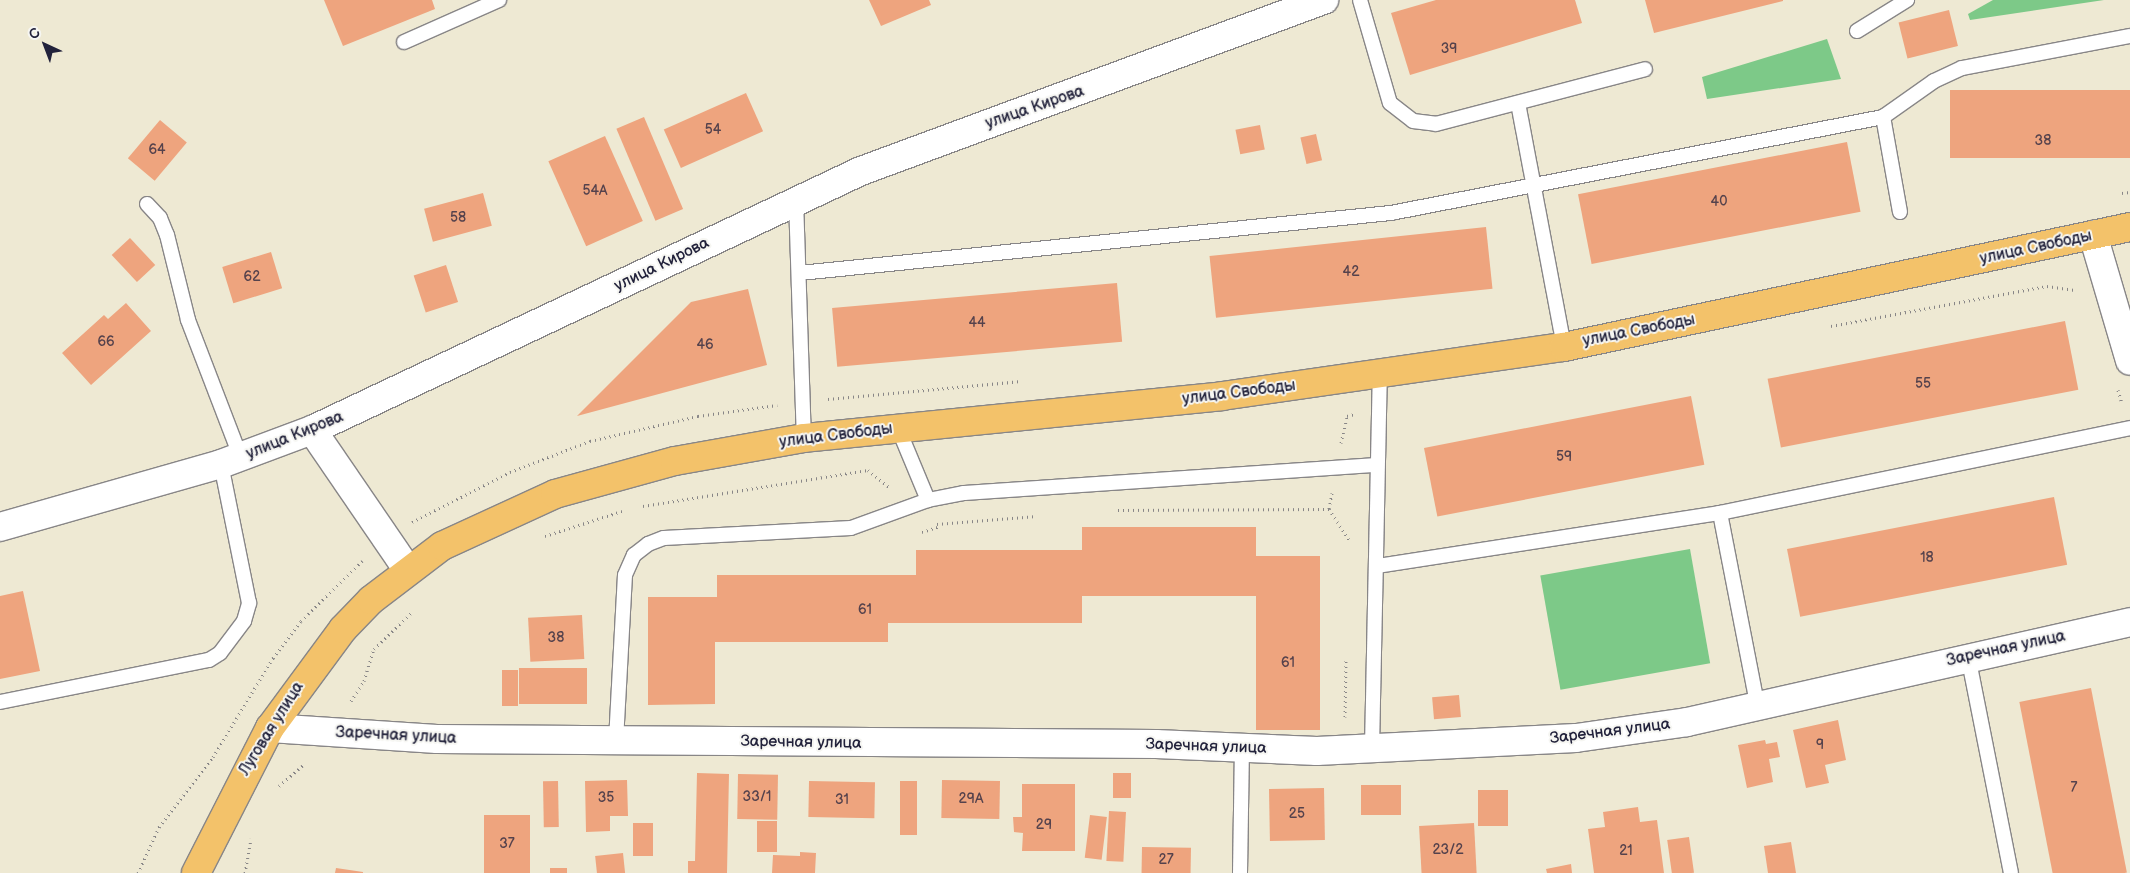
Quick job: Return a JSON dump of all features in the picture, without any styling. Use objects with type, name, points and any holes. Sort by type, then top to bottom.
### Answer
[{"type":"main road","name":"улица Свободы","points":[[371,600],[408,570],[479,526],[555,494],[675,461],[804,438],[1380,376],[1564,346],[2130,227]]},
{"type":"main road","name":"Луговая улица","points":[[196,873],[270,728],[320,658],[371,600]]},
{"type":"street","name":"улица Кирова","points":[[0,527],[231,461],[312,430],[796,200],[901,156],[1146,69],[1324,0]]},
{"type":"street","points":[[2092,236],[2123,371]]},
{"type":"street","points":[[312,430],[408,570]]},
{"type":"street","name":"Заречная улица","points":[[270,728],[437,739],[1156,744],[1242,749],[1372,748],[1576,738],[1687,722],[1757,704],[1968,656],[2130,622]]},
{"type":"lane","points":[[404,42],[499,0]]},
{"type":"lane","points":[[1360,0],[1390,103],[1400,115],[1436,124],[1645,69]]},
{"type":"lane","points":[[1857,31],[1907,0]]},
{"type":"lane","points":[[800,273],[1390,213],[1534,187],[1883,117],[1934,81],[1962,68],[2130,36]]},
{"type":"lane","points":[[1518,103],[1564,346]]},
{"type":"lane","points":[[1883,117],[1900,212]]},
{"type":"lane","points":[[796,200],[800,273],[804,438]]},
{"type":"lane","points":[[0,702],[209,660],[220,653],[244,621],[249,603],[231,461],[188,320],[166,235],[160,218],[147,204]]},
{"type":"lane","points":[[1372,748],[1380,376]]},
{"type":"lane","points":[[898,428],[928,500]]},
{"type":"lane","points":[[1377,566],[1720,513],[2130,428]]},
{"type":"lane","points":[[616,741],[625,575],[634,555],[648,544],[664,538],[851,528],[928,500],[964,493],[1377,465]]},
{"type":"lane","points":[[1720,513],[1757,704]]},
{"type":"lane","points":[[1968,656],[2011,873]]},
{"type":"lane","points":[[1240,873],[1242,749]]},
{"type":"path","points":[[1821,328],[2047,286],[2081,294]]},
{"type":"path","points":[[2123,371],[2124,409]]},
{"type":"path","points":[[1349,546],[1349,537],[1329,509],[1347,416],[1379,410]]},
{"type":"path","points":[[637,507],[705,492],[868,470],[940,526],[1047,515]]},
{"type":"path","points":[[1115,510],[1329,509]]},
{"type":"path","points":[[535,540],[627,510]]},
{"type":"path","points":[[274,791],[310,760],[364,682],[374,649],[416,608]]},
{"type":"path","points":[[1344,724],[1346,655]]},
{"type":"path","points":[[245,873],[252,835]]},
{"type":"green space","points":[[1993,0],[2104,0],[1970,20],[1968,14]]},
{"type":"green space","points":[[1827,39],[1841,79],[1707,99],[1702,77]]},
{"type":"green space","points":[[1690,549],[1710,663],[1560,690],[1540,575]]},
{"type":"building","points":[[324,0],[432,0],[435,9],[343,46]]},
{"type":"building","points":[[869,0],[929,0],[931,5],[881,26]]},
{"type":"building","points":[[1436,0],[1575,0],[1582,23],[1410,75],[1391,13]]},
{"type":"building","points":[[1645,0],[1783,0],[1783,1],[1654,33]]},
{"type":"building","points":[[1949,10],[1958,46],[1907,58],[1899,23]]},
{"type":"building","points":[[1950,90],[2130,90],[2130,158],[1950,158]]},
{"type":"building","points":[[746,93],[763,131],[681,168],[664,130]]},
{"type":"building","points":[[644,117],[683,209],[655,221],[616,129]]},
{"type":"building","points":[[160,120],[187,142],[155,181],[128,158]]},
{"type":"building","points":[[1260,125],[1265,150],[1240,154],[1235,130]]},
{"type":"building","points":[[1316,134],[1322,160],[1306,164],[1300,138]]},
{"type":"building","points":[[605,136],[643,221],[586,246],[548,161]]},
{"type":"building","points":[[1847,142],[1861,212],[1592,264],[1578,194]]},
{"type":"building","points":[[483,193],[492,226],[433,242],[424,209]]},
{"type":"building","points":[[1486,227],[1492,289],[1216,318],[1210,256]]},
{"type":"building","points":[[130,238],[155,265],[137,282],[112,255]]},
{"type":"building","points":[[271,252],[282,288],[233,303],[222,267]]},
{"type":"building","points":[[446,265],[458,302],[426,313],[414,276]]},
{"type":"building","points":[[1117,283],[1122,342],[837,367],[832,308]]},
{"type":"building","points":[[748,289],[767,365],[577,416],[691,302]]},
{"type":"building","points":[[126,303],[151,331],[91,385],[62,353],[104,315],[108,319]]},
{"type":"building","points":[[2065,321],[2078,390],[1781,448],[1768,379]]},
{"type":"building","points":[[1691,396],[1704,465],[1437,517],[1424,448]]},
{"type":"building","points":[[2054,497],[2067,565],[1800,617],[1787,549]]},
{"type":"building","points":[[1082,527],[1256,527],[1256,556],[1320,556],[1320,730],[1256,730],[1256,596],[1082,596],[1082,623],[888,623],[888,642],[715,642],[715,704],[648,705],[648,597],[717,597],[717,575],[916,575],[916,550],[1082,550]]},
{"type":"building","points":[[23,591],[40,671],[0,679],[0,596]]},
{"type":"building","points":[[582,615],[584,659],[530,662],[528,618]]},
{"type":"building","points":[[519,668],[587,668],[587,704],[519,704]]},
{"type":"building","points":[[502,670],[518,670],[518,706],[502,706]]},
{"type":"building","points":[[2091,688],[2127,873],[2053,873],[2019,702]]},
{"type":"building","points":[[1459,695],[1461,717],[1434,719],[1432,697]]},
{"type":"building","points":[[1838,720],[1846,760],[1825,765],[1829,783],[1806,788],[1793,730]]},
{"type":"building","points":[[1765,740],[1766,744],[1777,742],[1780,757],[1769,759],[1773,782],[1747,788],[1738,745]]},
{"type":"building","points":[[697,773],[729,774],[727,873],[688,873],[688,861],[695,861]]},
{"type":"building","points":[[1113,773],[1131,773],[1131,798],[1113,798]]},
{"type":"building","points":[[738,774],[778,775],[777,820],[737,819]]},
{"type":"building","points":[[627,780],[628,816],[610,816],[610,831],[586,832],[585,781]]},
{"type":"building","points":[[942,780],[1000,781],[999,819],[941,818]]},
{"type":"building","points":[[543,781],[558,781],[559,827],[544,827]]},
{"type":"building","points":[[809,781],[875,782],[874,818],[808,817]]},
{"type":"building","points":[[900,781],[917,781],[917,835],[900,835]]},
{"type":"building","points":[[1022,784],[1075,784],[1075,851],[1022,851],[1023,833],[1014,832],[1013,817],[1022,817]]},
{"type":"building","points":[[1361,785],[1401,785],[1401,815],[1361,815]]},
{"type":"building","points":[[1324,788],[1325,840],[1270,841],[1269,789]]},
{"type":"building","points":[[1478,790],[1508,790],[1508,826],[1478,826]]},
{"type":"building","points":[[1638,807],[1640,822],[1657,820],[1664,873],[1594,873],[1588,829],[1605,827],[1603,812]]},
{"type":"building","points":[[1109,811],[1126,812],[1123,862],[1106,861]]},
{"type":"building","points":[[484,815],[530,815],[530,873],[484,873]]},
{"type":"building","points":[[1090,815],[1107,817],[1102,860],[1085,858]]},
{"type":"building","points":[[757,821],[777,821],[777,852],[757,852]]},
{"type":"building","points":[[633,823],[653,823],[653,856],[633,856]]},
{"type":"building","points":[[1474,823],[1477,873],[1422,873],[1419,826]]},
{"type":"building","points":[[1689,837],[1694,873],[1672,873],[1667,840]]},
{"type":"building","points":[[1791,842],[1796,873],[1768,873],[1764,846]]},
{"type":"building","points":[[1142,847],[1191,848],[1191,873],[1142,873]]},
{"type":"building","points":[[800,852],[816,853],[815,873],[772,873],[773,855],[800,856]]},
{"type":"building","points":[[623,853],[625,873],[597,873],[595,856]]},
{"type":"building","points":[[1571,864],[1572,873],[1547,873],[1546,869]]},
{"type":"building","points":[[336,868],[363,872],[363,873],[335,873]]},
{"type":"building","points":[[550,868],[567,868],[567,873],[550,873]]}]
